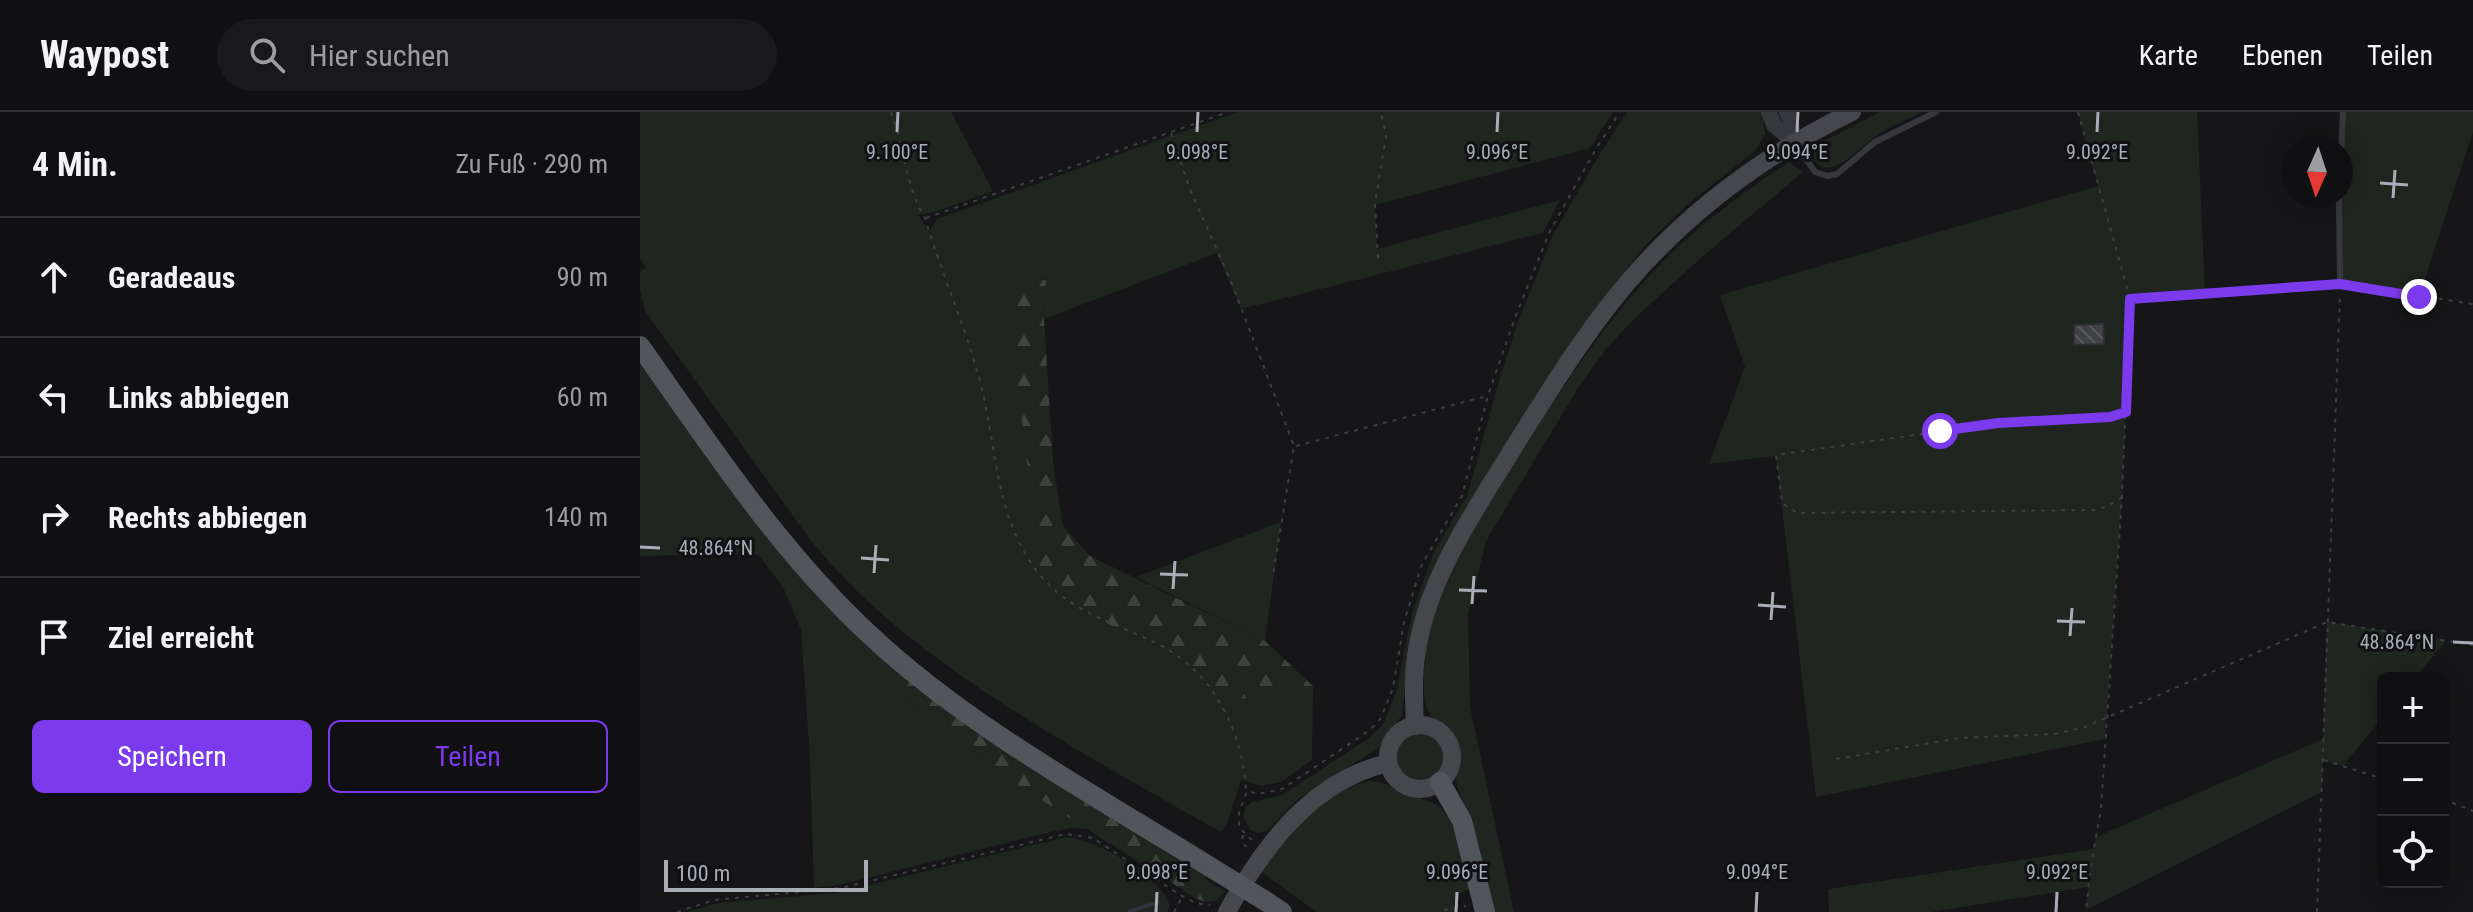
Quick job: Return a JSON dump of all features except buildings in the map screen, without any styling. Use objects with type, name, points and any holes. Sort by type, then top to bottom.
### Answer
[{"type":"main road","points":[[1415,726],[1414,684],[1418,645],[1439,575],[1459,536],[1576,351],[1643,265],[1709,203],[1794,142],[1852,112]]},
{"type":"main road","points":[[640,346],[778,536],[834,600],[870,635],[977,720],[1274,907]]},
{"type":"main road","points":[[1415,726],[1432,728],[1449,744],[1452,761],[1446,776],[1427,789],[1405,786],[1394,776],[1388,763],[1394,739],[1400,732],[1415,726]]},
{"type":"main road","points":[[1227,912],[1282,828],[1320,794],[1356,774],[1388,763]]},
{"type":"main road","points":[[1440,782],[1462,821],[1484,907]]},
{"type":"street","points":[[1769,112],[1774,125],[1794,142]]},
{"type":"street","points":[[1787,112],[1794,142]]},
{"type":"lane","points":[[1794,142],[1815,172],[1827,176],[1837,174],[1875,142],[1936,112]]},
{"type":"lane","points":[[2342,136],[2343,112]]},
{"type":"lane","points":[[2339,208],[2340,284]]},
{"type":"path","points":[[891,112],[917,205],[925,218],[978,374],[989,418],[1000,490],[1012,532],[1039,574],[1070,603],[1100,620],[1161,646],[1198,674],[1220,703],[1237,737],[1247,791],[1239,812],[1239,827],[1265,850]]},
{"type":"path","points":[[925,218],[1228,112]]},
{"type":"path","points":[[1378,258],[1375,204],[1386,136],[1381,112]]},
{"type":"path","points":[[1247,791],[1258,794],[1282,789],[1357,739],[1381,718],[1393,688],[1404,622],[1422,564],[1462,496],[1488,395],[1516,315],[1550,231],[1620,112]]},
{"type":"path","points":[[2078,112],[2130,299],[2122,497],[2101,809],[2086,912]]},
{"type":"path","points":[[1171,133],[1189,187],[1232,284],[1294,446],[1273,575]]},
{"type":"path","points":[[2130,299],[2340,284],[2473,304]]},
{"type":"path","points":[[2317,912],[2340,284]]},
{"type":"path","points":[[1294,446],[1488,395]]},
{"type":"path","points":[[2122,497],[2096,510],[1797,513],[1782,503],[1776,455],[1998,423],[2110,417],[2126,412]]},
{"type":"path","points":[[1836,759],[1960,738],[2055,734],[2107,719],[2327,622],[2473,645]]},
{"type":"path","points":[[2323,759],[2377,777]]},
{"type":"path","points":[[2449,801],[2473,811]]},
{"type":"path","points":[[677,912],[714,900],[841,888],[1066,834],[1093,838],[1166,884],[1182,896],[1174,912]]},
{"type":"path","points":[[1444,910],[1484,907]]},
{"type":"green space","points":[[640,112],[951,112],[993,191],[918,215],[929,231],[937,219],[1238,112],[1613,112],[1590,148],[1375,205],[1377,249],[1560,200],[1543,233],[1241,309],[1217,253],[1044,319],[1046,279],[1042,280],[1036,538],[1039,574],[1091,615],[1173,654],[1194,670],[1220,703],[1313,686],[1312,760],[1281,782],[1261,786],[1241,780],[1227,824],[1221,832],[1051,734],[953,670],[862,596],[809,538],[645,311],[640,290],[640,272],[646,267],[640,259]]},
{"type":"green space","points":[[1627,112],[1762,112],[1765,134],[1755,151],[1688,204],[1643,248],[1577,333],[1462,516],[1430,576],[1409,655],[1402,715],[1378,748],[1298,799],[1267,831],[1258,833],[1250,830],[1243,816],[1252,802],[1282,795],[1369,738],[1384,723],[1397,689],[1412,613],[1434,552],[1467,496],[1519,319],[1553,235]]},
{"type":"green space","points":[[1880,112],[1922,112],[1881,132],[1839,164],[1824,167],[1817,163],[1814,156],[1816,145]]},
{"type":"green space","points":[[2078,112],[2197,112],[2205,293],[2130,299],[2122,497],[2105,739],[1816,797],[1776,456],[1709,464],[1745,367],[1720,295],[2098,186]]},
{"type":"green space","points":[[2343,112],[2473,112],[2473,132],[2419,297],[2340,284],[2341,208],[2353,208],[2353,136],[2343,136]]},
{"type":"green space","points":[[1789,162],[1803,172],[1703,256],[1606,349],[1578,388],[1486,541],[1468,615],[1470,707],[1514,912],[1494,912],[1470,818],[1457,784],[1456,743],[1429,713],[1424,692],[1426,649],[1441,595],[1465,544],[1525,446],[1576,368],[1632,295],[1684,241]]},
{"type":"green space","points":[[1046,280],[1044,319],[1053,463],[1063,526],[1090,556],[1265,641],[1313,686],[1220,703],[1183,661],[1153,643],[1091,615],[1039,574],[1016,365],[1016,283]]},
{"type":"green space","points":[[640,360],[774,544],[827,607],[893,668],[888,685],[1004,776],[1089,829],[1071,828],[1051,832],[843,884],[814,888],[810,759],[801,630],[784,589],[758,554],[640,556]]},
{"type":"green space","points":[[1281,522],[1265,641],[1136,577]]},
{"type":"green space","points":[[2327,622],[2446,640],[2420,672],[2377,672],[2377,724],[2343,766],[2323,760],[2322,792],[2086,910],[2088,887],[1931,912],[1829,912],[1828,889],[2094,849],[2096,837],[2323,739]]},
{"type":"green space","points":[[893,668],[1006,751],[1204,875],[1210,883],[1225,891],[1223,895],[1213,901],[1197,899],[1004,776],[888,685]]},
{"type":"green space","points":[[1420,734],[1437,741],[1444,758],[1437,775],[1420,782],[1403,775],[1396,758],[1403,741]]},
{"type":"green space","points":[[1369,781],[1383,783],[1433,803],[1448,818],[1459,841],[1471,888],[1459,894],[1453,902],[1456,912],[1317,912],[1260,871],[1295,829],[1321,805],[1351,787]]},
{"type":"green space","points":[[1066,837],[1110,852],[1142,872],[1165,895],[1170,906],[1167,912],[687,912],[719,903],[836,893]]},
{"type":"waterway","points":[[1129,912],[1158,902]]},
{"type":"route","points":[[1940,431],[1998,423],[2110,417],[2126,412],[2130,299],[2340,284],[2419,297]]}]
